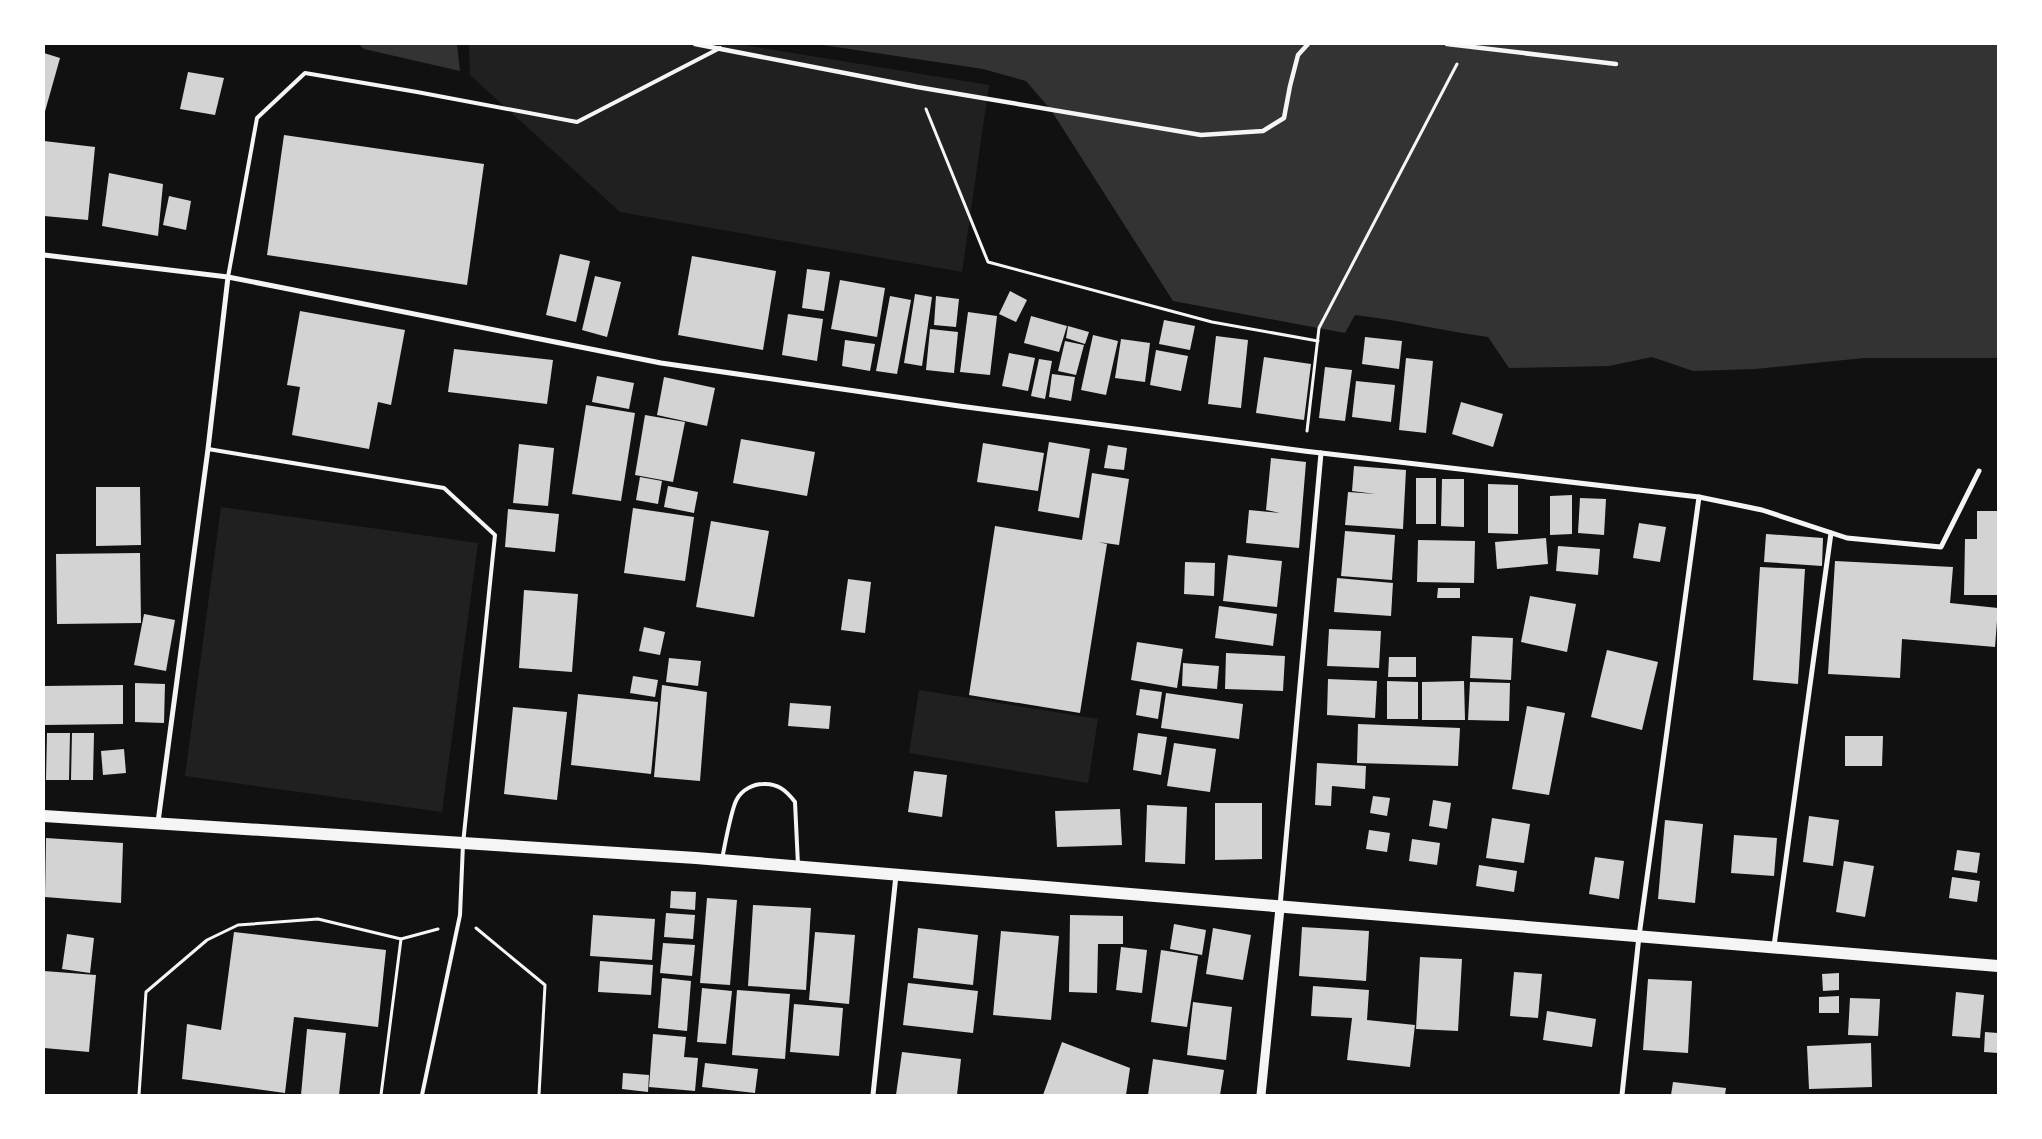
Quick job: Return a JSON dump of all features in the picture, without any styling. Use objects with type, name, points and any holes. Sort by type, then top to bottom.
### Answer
[{"type":"main road","points":[[44,816],[721,860],[1280,908],[1998,966]]},
{"type":"street","points":[[695,44],[917,87],[1201,135],[1263,132],[1284,118],[1298,55],[1308,44]]},
{"type":"street","points":[[1447,44],[1616,64]]},
{"type":"street","points":[[44,255],[228,277],[661,363],[969,408],[1304,451],[1699,497],[1762,510],[1847,538],[1941,547],[1979,471]]},
{"type":"street","points":[[158,823],[208,449],[228,277]]},
{"type":"street","points":[[1261,1095],[1280,908],[1321,453]]},
{"type":"street","points":[[1622,1095],[1639,936],[1699,497]]},
{"type":"street","points":[[1774,948],[1831,533]]},
{"type":"street","points":[[873,1095],[896,875]]},
{"type":"lane","points":[[228,277],[257,118],[305,73],[577,122],[720,48]]},
{"type":"lane","points":[[208,449],[444,488],[495,535],[463,844],[459,923],[422,1095]]},
{"type":"lane","points":[[721,860],[736,799],[745,789],[757,784],[770,784],[780,787],[795,802],[799,867]]},
{"type":"path","points":[[1304,451],[1319,328],[1466,46]]},
{"type":"path","points":[[917,87],[988,262],[1212,322],[1318,341]]},
{"type":"path","points":[[460,914],[545,985],[539,1095]]},
{"type":"path","points":[[139,1095],[146,992],[207,940],[238,925],[318,919],[400,939],[459,923]]},
{"type":"path","points":[[381,1095],[400,939]]},
{"type":"shaded area","points":[[358,44],[457,44],[460,71],[364,49]]},
{"type":"shaded area","points":[[469,44],[738,44],[989,85],[962,272],[620,212],[470,75]]},
{"type":"shaded area","points":[[816,44],[1998,44],[1998,358],[1864,358],[1755,369],[1693,371],[1652,357],[1609,366],[1509,368],[1488,337],[1355,315],[1345,333],[1173,301],[1051,110],[1026,81],[983,69]]},
{"type":"shaded area","points":[[221,507],[478,543],[442,812],[185,776]]},
{"type":"shaded area","points":[[919,690],[1098,719],[1088,783],[909,753]]},
{"type":"building","points":[[44,53],[60,58],[44,115]]},
{"type":"building","points":[[188,72],[224,78],[215,115],[180,109]]},
{"type":"building","points":[[284,135],[484,164],[467,285],[267,255]]},
{"type":"building","points":[[44,141],[95,147],[88,220],[44,216]]},
{"type":"building","points":[[109,173],[163,184],[158,236],[102,226]]},
{"type":"building","points":[[169,196],[191,201],[186,230],[163,225]]},
{"type":"building","points":[[560,254],[590,261],[576,322],[546,315]]},
{"type":"building","points":[[692,256],[776,271],[763,350],[678,335]]},
{"type":"building","points":[[807,269],[830,272],[824,311],[802,308]]},
{"type":"building","points":[[595,276],[621,282],[607,337],[582,330]]},
{"type":"building","points":[[840,280],[885,288],[877,337],[831,329]]},
{"type":"building","points":[[1010,291],[1027,300],[1016,322],[999,314]]},
{"type":"building","points":[[915,294],[932,297],[922,366],[904,363]]},
{"type":"building","points":[[890,296],[911,300],[897,374],[876,371]]},
{"type":"building","points":[[936,296],[959,299],[956,327],[934,325]]},
{"type":"building","points":[[300,311],[405,330],[391,405],[378,402],[369,449],[292,435],[300,387],[287,385]]},
{"type":"building","points":[[968,312],[997,316],[990,375],[960,372]]},
{"type":"building","points":[[788,314],[823,319],[817,361],[782,355]]},
{"type":"building","points":[[1031,316],[1067,326],[1059,352],[1024,343]]},
{"type":"building","points":[[1164,320],[1195,326],[1190,350],[1159,344]]},
{"type":"building","points":[[1068,326],[1089,332],[1085,344],[1066,338]]},
{"type":"building","points":[[930,329],[958,332],[954,373],[926,370]]},
{"type":"building","points":[[1093,335],[1118,341],[1106,395],[1081,390]]},
{"type":"building","points":[[1216,336],[1248,340],[1241,408],[1208,404]]},
{"type":"building","points":[[1365,337],[1402,341],[1399,369],[1362,364]]},
{"type":"building","points":[[1121,339],[1150,343],[1145,382],[1115,378]]},
{"type":"building","points":[[845,340],[875,344],[870,371],[842,366]]},
{"type":"building","points":[[1065,341],[1084,345],[1076,375],[1058,371]]},
{"type":"building","points":[[454,349],[553,360],[547,404],[448,392]]},
{"type":"building","points":[[1156,350],[1188,356],[1181,391],[1150,385]]},
{"type":"building","points":[[1009,353],[1035,358],[1028,391],[1002,386]]},
{"type":"building","points":[[1264,357],[1311,364],[1304,420],[1256,413]]},
{"type":"building","points":[[1406,358],[1433,361],[1426,433],[1399,430]]},
{"type":"building","points":[[1039,359],[1052,361],[1045,399],[1031,396]]},
{"type":"building","points":[[1325,367],[1352,370],[1345,421],[1319,418]]},
{"type":"building","points":[[1052,374],[1075,377],[1071,401],[1049,397]]},
{"type":"building","points":[[597,376],[634,383],[629,409],[592,402]]},
{"type":"building","points":[[664,377],[715,388],[707,426],[657,415]]},
{"type":"building","points":[[1356,381],[1395,385],[1391,422],[1352,417]]},
{"type":"building","points":[[1461,402],[1503,414],[1493,447],[1452,434]]},
{"type":"building","points":[[586,405],[635,413],[621,501],[572,494]]},
{"type":"building","points":[[645,415],[685,422],[673,482],[635,475]]},
{"type":"building","points":[[741,439],[815,452],[807,496],[733,483]]},
{"type":"building","points":[[1049,442],[1090,449],[1079,518],[1038,511]]},
{"type":"building","points":[[983,443],[1044,453],[1038,491],[977,482]]},
{"type":"building","points":[[519,444],[554,448],[548,506],[513,503]]},
{"type":"building","points":[[1108,445],[1127,448],[1124,470],[1104,468]]},
{"type":"building","points":[[1271,458],[1306,462],[1299,548],[1246,543],[1249,510],[1280,513],[1266,510]]},
{"type":"building","points":[[1354,466],[1406,470],[1403,529],[1345,525],[1348,492],[1376,494],[1352,491]]},
{"type":"building","points":[[1092,473],[1129,479],[1119,545],[1098,542],[1107,544],[1080,713],[969,695],[995,526],[1082,540]]},
{"type":"building","points":[[640,477],[662,481],[658,504],[636,500]]},
{"type":"building","points":[[1416,478],[1436,478],[1436,524],[1416,524]]},
{"type":"building","points":[[1442,479],[1464,479],[1464,527],[1441,526]]},
{"type":"building","points":[[1488,484],[1518,485],[1518,534],[1488,533]]},
{"type":"building","points":[[668,486],[698,492],[694,513],[664,507]]},
{"type":"building","points":[[96,487],[140,487],[141,545],[96,546]]},
{"type":"building","points":[[1572,495],[1572,534],[1550,535],[1550,496]]},
{"type":"building","points":[[1580,498],[1606,499],[1604,535],[1578,533]]},
{"type":"building","points":[[633,508],[694,517],[685,581],[624,573]]},
{"type":"building","points":[[508,509],[559,514],[555,552],[505,547]]},
{"type":"building","points":[[1977,511],[1998,511],[1998,595],[1964,595],[1965,539],[1977,539]]},
{"type":"building","points":[[711,521],[769,531],[754,617],[696,607]]},
{"type":"building","points":[[1639,523],[1666,527],[1660,562],[1633,558]]},
{"type":"building","points":[[1345,531],[1395,535],[1392,580],[1341,576]]},
{"type":"building","points":[[1766,534],[1823,538],[1822,566],[1764,562]]},
{"type":"building","points":[[1546,538],[1548,564],[1497,569],[1495,542]]},
{"type":"building","points":[[1418,540],[1475,541],[1474,583],[1417,582]]},
{"type":"building","points":[[1558,546],[1600,549],[1598,575],[1556,571]]},
{"type":"building","points":[[140,553],[141,623],[57,624],[56,554]]},
{"type":"building","points":[[1228,555],[1282,561],[1277,607],[1223,601]]},
{"type":"building","points":[[1835,561],[1953,567],[1950,603],[1998,608],[1995,647],[1902,639],[1900,678],[1828,674]]},
{"type":"building","points":[[1185,562],[1215,563],[1214,596],[1184,594]]},
{"type":"building","points":[[1760,567],[1805,569],[1798,684],[1753,680]]},
{"type":"building","points":[[1337,578],[1393,583],[1391,616],[1334,612]]},
{"type":"building","points":[[848,579],[871,582],[865,633],[841,630]]},
{"type":"building","points":[[1438,588],[1460,588],[1460,598],[1437,598]]},
{"type":"building","points":[[524,590],[578,594],[572,672],[519,668]]},
{"type":"building","points":[[1530,596],[1576,604],[1567,652],[1521,642]]},
{"type":"building","points":[[1219,606],[1277,614],[1273,646],[1215,638]]},
{"type":"building","points":[[144,614],[175,620],[166,671],[134,665]]},
{"type":"building","points":[[644,627],[665,632],[660,655],[639,651]]},
{"type":"building","points":[[1329,629],[1381,631],[1379,668],[1327,666]]},
{"type":"building","points":[[1472,636],[1513,638],[1511,680],[1470,678]]},
{"type":"building","points":[[1137,642],[1183,649],[1177,688],[1131,680]]},
{"type":"building","points":[[1607,650],[1658,662],[1642,730],[1591,717]]},
{"type":"building","points":[[1226,653],[1285,656],[1283,691],[1225,689]]},
{"type":"building","points":[[1389,657],[1416,657],[1416,677],[1388,677]]},
{"type":"building","points":[[669,658],[701,661],[698,686],[666,682]]},
{"type":"building","points":[[1183,663],[1219,666],[1217,689],[1182,686]]},
{"type":"building","points":[[633,676],[658,680],[655,697],[630,693]]},
{"type":"building","points":[[1328,679],[1377,681],[1375,718],[1327,715]]},
{"type":"building","points":[[1387,681],[1418,682],[1418,719],[1387,719]]},
{"type":"building","points":[[1464,681],[1465,720],[1422,720],[1422,682]]},
{"type":"building","points":[[1470,682],[1510,683],[1509,721],[1468,720]]},
{"type":"building","points":[[135,683],[165,684],[164,723],[135,722]]},
{"type":"building","points":[[123,685],[123,724],[44,725],[44,686]]},
{"type":"building","points":[[662,685],[707,692],[700,781],[654,777]]},
{"type":"building","points":[[1140,689],[1162,692],[1158,719],[1136,715]]},
{"type":"building","points":[[1166,693],[1243,704],[1239,739],[1161,728]]},
{"type":"building","points":[[578,694],[658,702],[651,774],[571,765]]},
{"type":"building","points":[[790,703],[831,706],[829,729],[788,726]]},
{"type":"building","points":[[1527,706],[1565,713],[1549,795],[1512,789]]},
{"type":"building","points":[[513,707],[567,712],[557,800],[504,794]]},
{"type":"building","points":[[1358,724],[1460,728],[1458,766],[1357,763]]},
{"type":"building","points":[[47,733],[70,733],[69,780],[46,780]]},
{"type":"building","points":[[72,733],[94,733],[93,780],[71,780]]},
{"type":"building","points":[[1138,733],[1167,737],[1161,775],[1133,770]]},
{"type":"building","points":[[1845,736],[1883,736],[1882,766],[1845,766]]},
{"type":"building","points":[[1174,743],[1216,749],[1210,792],[1167,786]]},
{"type":"building","points":[[124,749],[126,773],[103,775],[101,751]]},
{"type":"building","points":[[1317,763],[1366,766],[1365,789],[1332,786],[1331,806],[1315,805]]},
{"type":"building","points":[[914,771],[947,775],[942,817],[908,812]]},
{"type":"building","points":[[1373,796],[1390,798],[1387,816],[1370,813]]},
{"type":"building","points":[[1433,800],[1451,803],[1447,829],[1429,826]]},
{"type":"building","points":[[1215,803],[1262,803],[1262,859],[1215,860]]},
{"type":"building","points":[[1147,805],[1187,807],[1185,864],[1145,862]]},
{"type":"building","points":[[1120,809],[1122,845],[1057,847],[1055,811]]},
{"type":"building","points":[[1809,816],[1839,820],[1833,866],[1803,862]]},
{"type":"building","points":[[1492,818],[1530,824],[1524,863],[1486,858]]},
{"type":"building","points":[[1665,820],[1703,824],[1695,903],[1658,899]]},
{"type":"building","points":[[1369,830],[1390,833],[1387,852],[1366,849]]},
{"type":"building","points":[[1734,835],[1777,838],[1774,876],[1731,873]]},
{"type":"building","points":[[46,838],[123,843],[121,903],[45,897]]},
{"type":"building","points":[[1412,839],[1440,843],[1437,865],[1409,861]]},
{"type":"building","points":[[1957,850],[1980,853],[1977,873],[1954,870]]},
{"type":"building","points":[[1595,857],[1624,861],[1619,899],[1589,894]]},
{"type":"building","points":[[1844,861],[1874,866],[1865,917],[1836,912]]},
{"type":"building","points":[[1479,865],[1517,871],[1514,892],[1476,886]]},
{"type":"building","points":[[1952,877],[1980,881],[1977,902],[1949,898]]},
{"type":"building","points":[[671,891],[696,892],[695,910],[670,908]]},
{"type":"building","points":[[707,898],[737,900],[730,985],[700,983]]},
{"type":"building","points":[[753,905],[811,908],[806,990],[748,986]]},
{"type":"building","points":[[666,913],[695,915],[693,939],[664,937]]},
{"type":"building","points":[[593,915],[655,919],[652,960],[590,956]]},
{"type":"building","points":[[1070,915],[1123,916],[1123,944],[1098,944],[1097,993],[1069,992]]},
{"type":"building","points":[[1174,924],[1206,930],[1202,955],[1170,949]]},
{"type":"building","points":[[1302,927],[1369,931],[1366,981],[1299,976]]},
{"type":"building","points":[[918,928],[978,935],[973,985],[913,978]]},
{"type":"building","points":[[1213,928],[1251,935],[1243,980],[1206,974]]},
{"type":"building","points":[[1001,931],[1059,936],[1051,1020],[993,1015]]},
{"type":"building","points":[[234,932],[386,950],[378,1027],[294,1017],[285,1093],[182,1079],[187,1024],[221,1030]]},
{"type":"building","points":[[815,932],[855,935],[849,1004],[809,1000]]},
{"type":"building","points":[[67,934],[94,938],[90,973],[62,969]]},
{"type":"building","points":[[663,943],[695,945],[692,976],[660,973]]},
{"type":"building","points":[[1121,947],[1147,950],[1142,993],[1116,990]]},
{"type":"building","points":[[1161,950],[1198,956],[1187,1027],[1151,1022]]},
{"type":"building","points":[[1420,957],[1462,959],[1458,1031],[1416,1029]]},
{"type":"building","points":[[600,961],[653,965],[651,995],[598,992]]},
{"type":"building","points":[[44,971],[96,975],[89,1052],[44,1048]]},
{"type":"building","points":[[1514,972],[1542,974],[1538,1018],[1510,1016]]},
{"type":"building","points":[[1839,973],[1839,990],[1823,991],[1822,974]]},
{"type":"building","points":[[662,978],[691,981],[687,1031],[658,1028]]},
{"type":"building","points":[[1648,979],[1692,981],[1688,1053],[1643,1050]]},
{"type":"building","points":[[908,983],[978,991],[973,1033],[903,1025]]},
{"type":"building","points":[[1313,986],[1369,990],[1367,1020],[1415,1025],[1410,1067],[1347,1060],[1352,1018],[1311,1016]]},
{"type":"building","points":[[702,988],[732,991],[726,1044],[697,1042]]},
{"type":"building","points":[[737,990],[790,994],[785,1059],[732,1055]]},
{"type":"building","points":[[1956,992],[1984,995],[1980,1038],[1952,1036]]},
{"type":"building","points":[[1839,996],[1839,1013],[1819,1013],[1819,997]]},
{"type":"building","points":[[1850,998],[1880,999],[1878,1036],[1848,1035]]},
{"type":"building","points":[[1193,1002],[1232,1007],[1226,1060],[1187,1055]]},
{"type":"building","points":[[794,1004],[843,1008],[839,1056],[790,1052]]},
{"type":"building","points":[[1547,1011],[1596,1019],[1592,1047],[1543,1040]]},
{"type":"building","points":[[307,1029],[346,1033],[339,1095],[301,1095]]},
{"type":"building","points":[[1985,1032],[1998,1033],[1998,1053],[1984,1052]]},
{"type":"building","points":[[653,1034],[686,1037],[684,1057],[698,1058],[695,1091],[649,1087]]},
{"type":"building","points":[[1062,1042],[1130,1068],[1126,1095],[1043,1095]]},
{"type":"building","points":[[1871,1043],[1872,1087],[1809,1089],[1807,1046]]},
{"type":"building","points":[[902,1052],[961,1059],[957,1095],[896,1095]]},
{"type":"building","points":[[1153,1059],[1224,1070],[1220,1095],[1148,1095]]},
{"type":"building","points":[[705,1063],[758,1069],[755,1093],[702,1087]]},
{"type":"building","points":[[623,1073],[649,1075],[648,1092],[622,1089]]},
{"type":"building","points":[[1673,1082],[1726,1088],[1725,1095],[1671,1095]]}]
